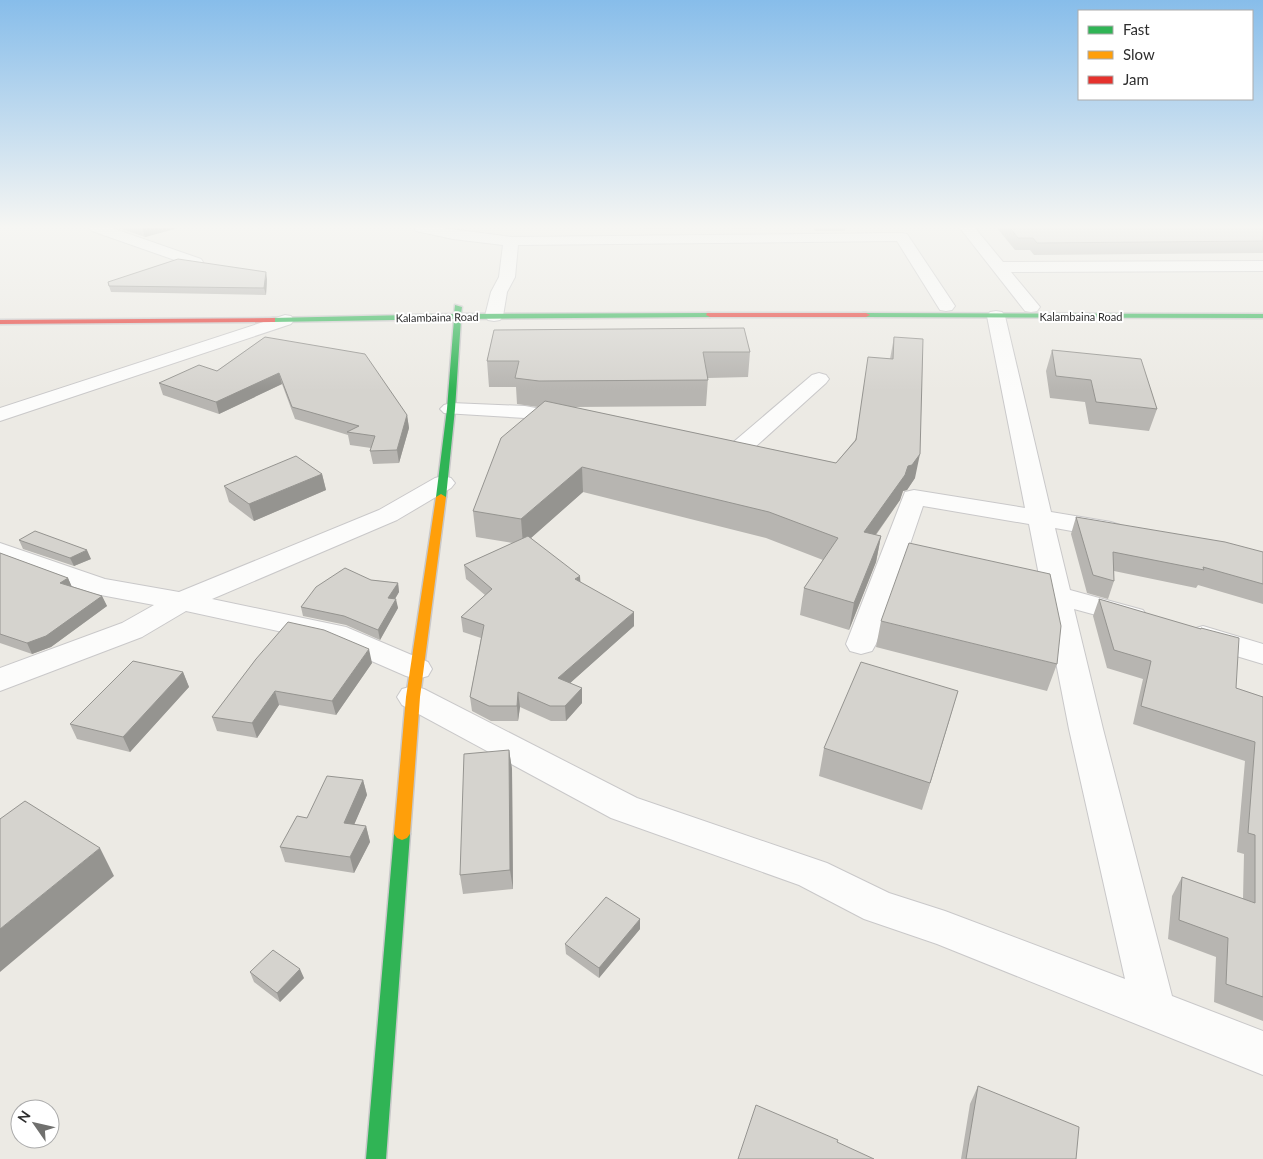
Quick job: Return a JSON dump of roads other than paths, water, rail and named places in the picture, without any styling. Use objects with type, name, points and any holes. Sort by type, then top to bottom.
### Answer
[{"type":"main road","points":[[494,312],[946,306],[1263,307]]},
{"type":"main road","points":[[0,312],[458,312],[451,409],[443,483],[415,683],[376,1159]]},
{"type":"main road","name":"Kalambaina Road","points":[[0,322],[285,320],[458,312],[545,315],[1263,316]]},
{"type":"street","points":[[494,312],[505,282]]},
{"type":"street","points":[[931,282],[946,306]]},
{"type":"street","points":[[1011,282],[1031,307]]},
{"type":"street","points":[[996,316],[1086,729],[1154,1011]]},
{"type":"street","points":[[0,415],[285,320]]},
{"type":"street","points":[[688,443],[735,453],[819,379]]},
{"type":"street","points":[[451,409],[525,412],[583,423]]},
{"type":"street","points":[[0,680],[132,630],[182,601],[388,514],[443,483]]},
{"type":"street","points":[[861,644],[914,497],[1137,535]]},
{"type":"street","points":[[0,551],[100,586],[182,601],[336,634],[624,808],[813,874],[878,907],[945,929],[1263,1053]]},
{"type":"street","points":[[1057,595],[1263,654]]}]
